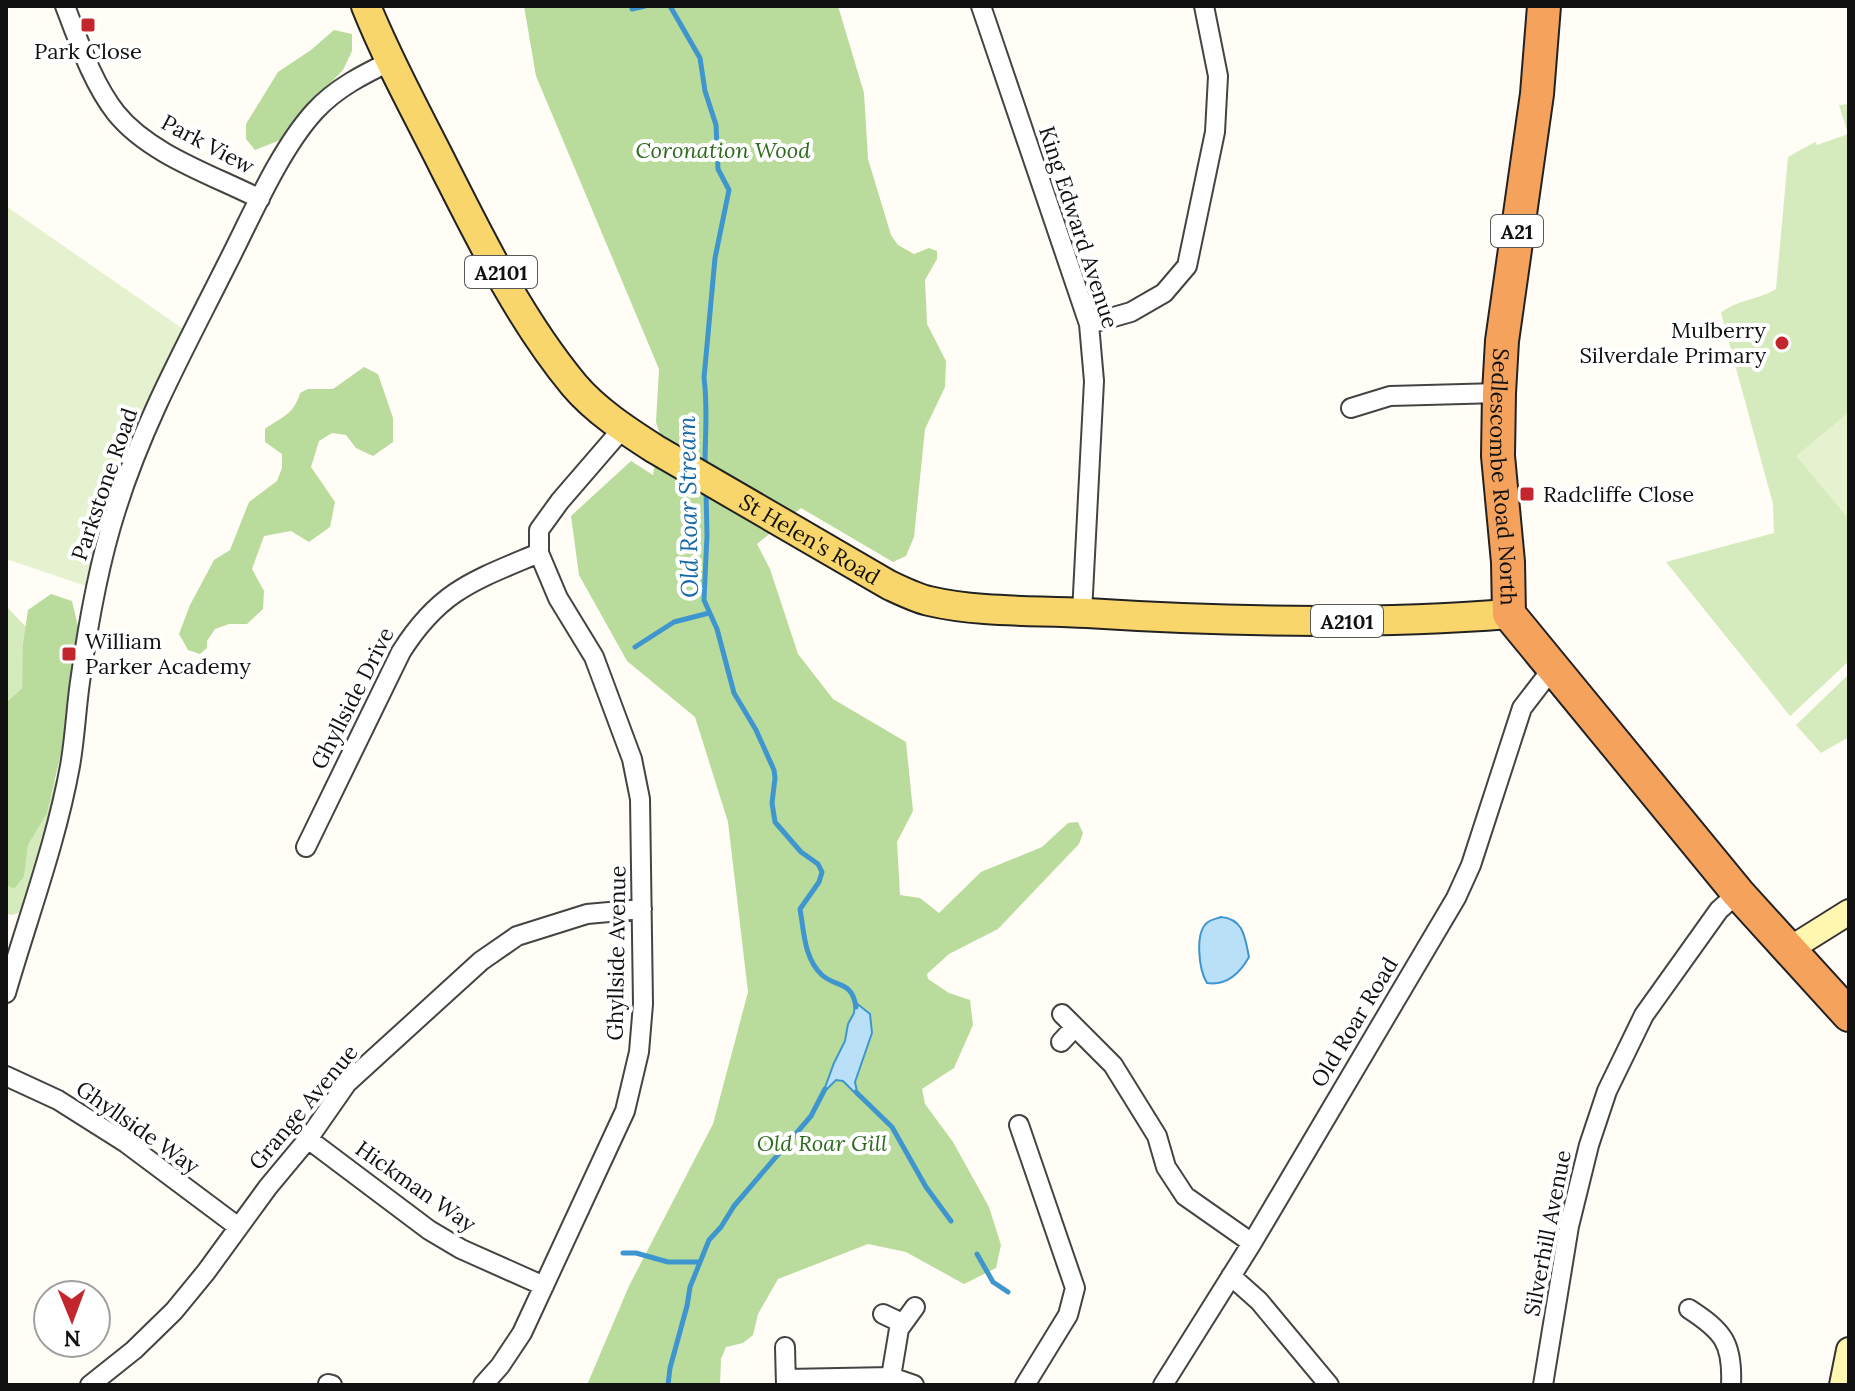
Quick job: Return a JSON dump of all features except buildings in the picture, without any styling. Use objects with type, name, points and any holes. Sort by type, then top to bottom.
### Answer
[{"type":"highway","name":"Sedlescombe Road North","points":[[1544,6],[1537,94],[1502,341],[1499,393],[1498,456],[1508,562],[1509,614],[1738,893],[1849,1015]]},
{"type":"main road","name":"St Helen's Road","points":[[366,6],[475,229],[535,330],[576,387],[623,428],[655,449],[889,585],[927,601],[984,608],[1185,619],[1323,621],[1449,619],[1509,614]]},
{"type":"street","name":"Park View","points":[[65,6],[99,87],[117,114],[162,151],[260,199]]},
{"type":"street","name":"King Edward Avenue","points":[[981,6],[1089,324],[1094,381],[1082,613]]},
{"type":"street","points":[[1089,324],[1131,312],[1164,293],[1187,266],[1215,132],[1218,76],[1204,6]]},
{"type":"street","name":"Parkstone Road","points":[[6,993],[43,874],[70,766],[95,590],[115,512],[148,422],[260,199],[293,142],[316,110],[353,81],[391,61]]},
{"type":"street","points":[[1351,408],[1390,396],[1499,393]]},
{"type":"street","points":[[539,553],[539,530],[623,428]]},
{"type":"street","name":"Ghyllside Drive","points":[[306,847],[401,652],[417,626],[458,589],[539,553]]},
{"type":"street","name":"Ghyllside Avenue","points":[[483,1385],[522,1333],[625,1111],[634,1082],[643,1004],[640,799],[632,759],[594,657],[558,598],[539,553]]},
{"type":"street","name":"Old Roar Road","points":[[1163,1385],[1252,1243],[1456,898],[1475,854],[1522,708],[1552,669]]},
{"type":"street","name":"Silverhill Avenue","points":[[1543,1385],[1569,1226],[1589,1145],[1607,1091],[1644,1015],[1719,910],[1738,893]]},
{"type":"street","name":"Grange Avenue","points":[[90,1385],[134,1350],[174,1311],[206,1272],[237,1226],[308,1139],[347,1083],[481,961],[517,936],[587,914],[642,909]]},
{"type":"street","points":[[1790,949],[1849,912]]},
{"type":"street","points":[[1061,1042],[1069,1020],[1113,1065],[1136,1098],[1157,1136],[1166,1167],[1185,1196],[1252,1243]]},
{"type":"street","name":"Ghyllside Way","points":[[6,1076],[58,1100],[126,1143],[237,1226]]},
{"type":"street","points":[[1025,1385],[1068,1315],[1075,1288],[1028,1135]]},
{"type":"street","name":"Hickman Way","points":[[308,1139],[429,1230],[461,1249],[544,1286]]},
{"type":"street","points":[[1231,1276],[1259,1301],[1329,1385]]},
{"type":"street","points":[[891,1377],[902,1323],[915,1307]]},
{"type":"street","points":[[1689,1309],[1711,1323],[1723,1337],[1732,1359],[1731,1385]]},
{"type":"street","points":[[883,1314],[902,1323]]},
{"type":"street","points":[[785,1347],[786,1382],[891,1377],[914,1385]]},
{"type":"street","points":[[1842,1385],[1849,1350]]},
{"type":"green space","points":[[524,6],[838,6],[864,93],[868,159],[891,235],[898,245],[914,254],[929,248],[937,251],[937,259],[925,280],[927,324],[946,361],[945,387],[925,429],[914,537],[906,556],[893,562],[801,508],[757,544],[770,569],[798,654],[833,699],[906,742],[913,811],[897,842],[900,895],[920,898],[939,913],[981,872],[1042,847],[1068,823],[1078,822],[1083,833],[1079,844],[998,929],[949,954],[927,974],[928,979],[949,993],[970,1000],[973,1025],[954,1068],[922,1089],[925,1104],[953,1142],[989,1207],[1001,1245],[996,1268],[964,1284],[906,1252],[868,1244],[778,1279],[758,1314],[753,1335],[743,1343],[726,1347],[721,1359],[720,1385],[587,1385],[629,1286],[713,1124],[748,992],[728,822],[695,717],[627,661],[579,575],[571,516],[631,461],[653,475],[660,435],[656,422],[659,369],[536,76]]},
{"type":"green space","points":[[334,30],[352,34],[352,51],[343,70],[315,99],[288,137],[255,150],[246,139],[246,124],[278,72]]},
{"type":"green space","name":"Mulberry Silverdale Primary","points":[[1849,104],[1849,661],[1790,716],[1666,562],[1774,533],[1773,504],[1721,313],[1733,305],[1776,289],[1788,157],[1815,142],[1817,145],[1848,134],[1839,105]]},
{"type":"green space","points":[[6,206],[186,331],[142,411],[89,587],[6,559]]},
{"type":"green space","points":[[364,367],[378,374],[393,418],[393,442],[373,456],[356,448],[346,435],[332,433],[319,441],[311,467],[335,502],[330,527],[309,542],[291,531],[264,536],[252,569],[264,591],[263,609],[247,624],[229,624],[215,629],[207,641],[207,648],[200,654],[188,650],[179,634],[190,605],[214,560],[230,550],[249,502],[277,481],[282,468],[282,454],[265,442],[265,429],[291,411],[300,393],[308,389],[333,389]]},
{"type":"green space","points":[[1849,412],[1849,519],[1796,456]]},
{"type":"green space","points":[[51,594],[72,601],[79,631],[65,736],[47,813],[28,845],[24,877],[14,889],[6,885],[6,703],[22,688],[28,610]]},
{"type":"green space","points":[[6,606],[26,627],[22,688],[6,703]]},
{"type":"green space","points":[[1849,674],[1849,737],[1821,753],[1796,725]]},
{"type":"green space","points":[[55,780],[58,783],[54,806],[22,912],[11,915],[6,913],[6,885],[14,889],[24,877],[28,845],[46,813]]},
{"type":"water","points":[[1221,917],[1235,921],[1239,926],[1249,957],[1232,977],[1207,983],[1200,961],[1199,942],[1208,922]]},
{"type":"water","points":[[855,1002],[870,1014],[872,1033],[855,1082],[858,1096],[843,1081],[836,1080],[823,1093],[845,1041]]},
{"type":"waterway","points":[[632,9],[645,6]]},
{"type":"waterway","name":"Old Roar Stream","points":[[670,6],[700,58],[705,91],[716,125],[718,169],[729,190],[715,258],[704,378],[705,465]]},
{"type":"waterway","name":"Old Roar Stream","points":[[706,491],[704,600],[717,629],[734,693],[756,730],[774,770],[772,803],[775,822],[801,852],[818,864],[822,872],[819,882],[800,909],[808,953],[822,975],[851,992],[856,1007]]},
{"type":"waterway","points":[[635,647],[674,622],[709,613]]},
{"type":"waterway","name":"Old Roar Stream","points":[[668,1385],[690,1287],[709,1240],[811,1116],[825,1089]]},
{"type":"waterway","points":[[856,1092],[892,1127],[926,1187],[951,1221]]},
{"type":"waterway","points":[[623,1253],[636,1253],[668,1262],[698,1262]]},
{"type":"waterway","points":[[977,1254],[993,1282],[1008,1292]]},
{"type":"place","name":"Park Close","points":[[88,25]]},
{"type":"place","name":"Mulberry Silverdale Primary","points":[[1782,343]]},
{"type":"place","name":"Radcliffe Close","points":[[1527,494]]},
{"type":"place","name":"William Parker Academy","points":[[69,654]]},
{"type":"park label","name":"Coronation Wood","points":[[723,150]]},
{"type":"park label","name":"Old Roar Gill","points":[[822,1143]]}]
